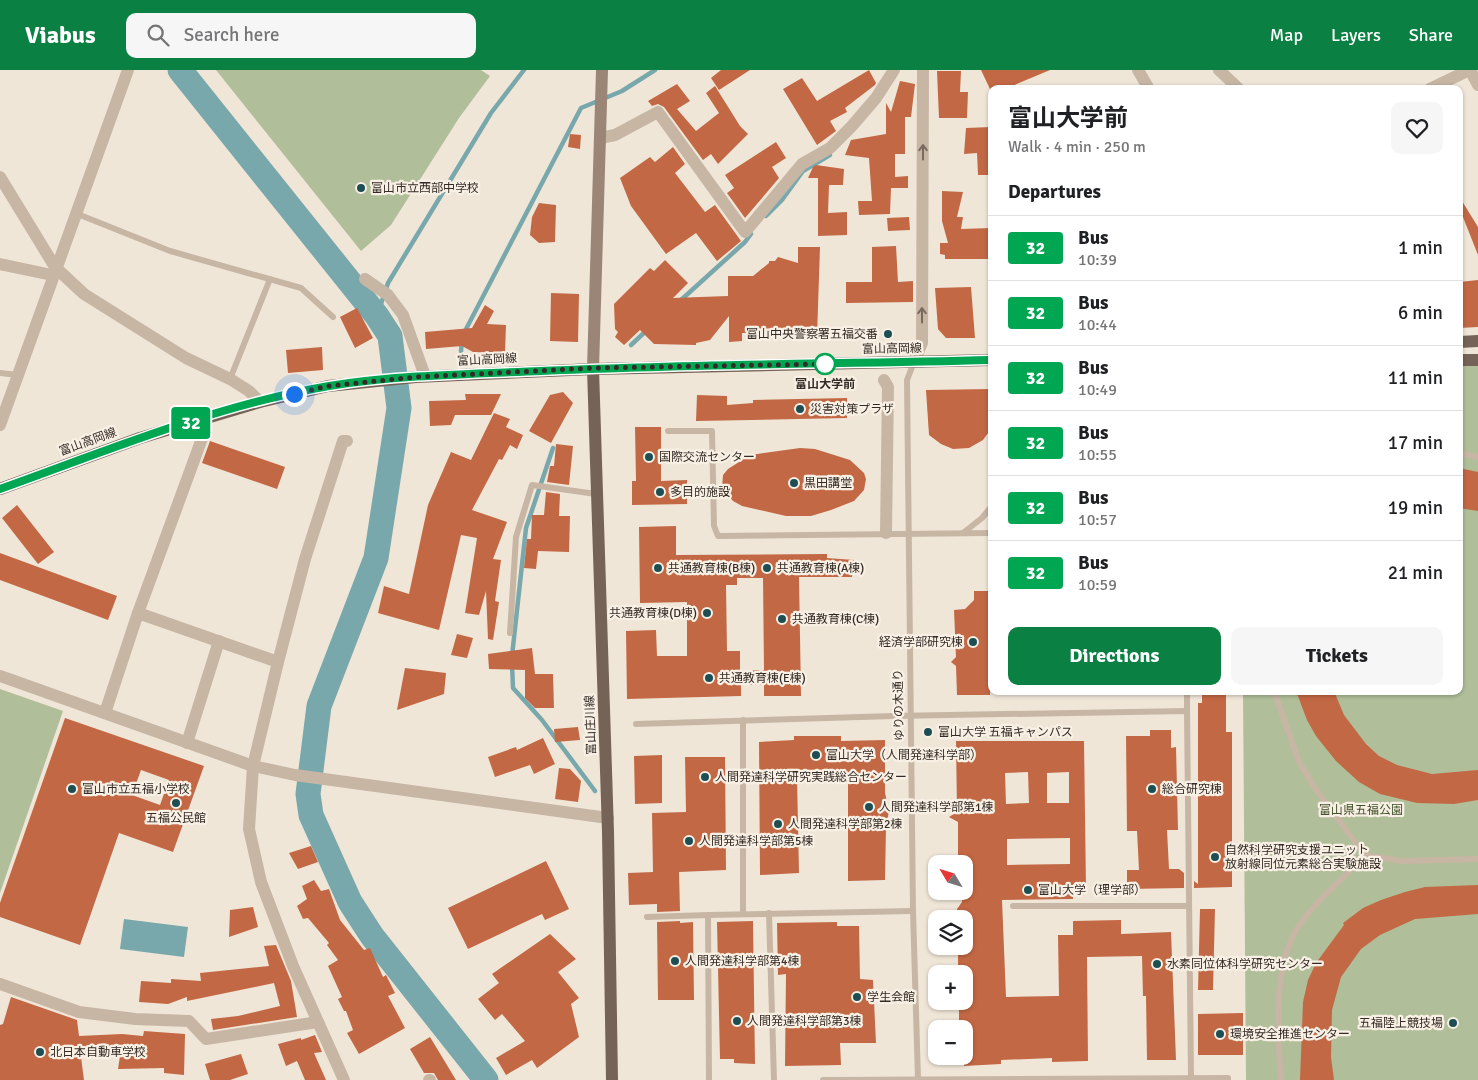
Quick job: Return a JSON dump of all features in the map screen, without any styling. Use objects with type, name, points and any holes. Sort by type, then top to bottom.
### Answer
[{"type":"main road","points":[[1463,342],[1478,341]]},
{"type":"main road","name":"富山高岡線","points":[[0,489],[140,438],[260,402],[328,386],[421,376],[593,368],[988,360]]},
{"type":"main road","points":[[1463,360],[1478,360]]},
{"type":"main road","name":"富山庄川線","points":[[593,368],[608,818],[612,1080]]},
{"type":"street","points":[[0,426],[54,271],[128,70]]},
{"type":"street","points":[[593,368],[602,70]]},
{"type":"street","points":[[600,138],[615,135],[658,112],[745,232],[802,164],[830,148],[851,126],[876,98],[894,70]]},
{"type":"street","points":[[914,362],[922,343],[923,70]]},
{"type":"street","points":[[1139,70],[1147,85]]},
{"type":"street","points":[[1219,70],[1235,85]]},
{"type":"street","points":[[1438,85],[1470,70],[1478,86]]},
{"type":"street","points":[[0,177],[54,271],[92,299],[186,358],[230,379],[249,391],[260,402]]},
{"type":"street","points":[[0,264],[54,271]]},
{"type":"street","points":[[364,279],[385,292],[403,316],[421,376]]},
{"type":"street","points":[[884,380],[888,387],[886,533]]},
{"type":"street","points":[[105,713],[138,613],[204,433],[203,419]]},
{"type":"street","points":[[344,1080],[318,1022],[261,882],[249,829],[253,766],[278,662],[311,542],[343,441],[347,441]]},
{"type":"street","points":[[138,613],[278,662]]},
{"type":"street","points":[[187,742],[219,641]]},
{"type":"street","points":[[0,676],[253,766],[295,775],[608,818]]},
{"type":"street","points":[[0,984],[79,1012],[135,1019],[189,1021],[206,1039],[318,1022]]},
{"type":"lane","points":[[75,214],[170,251],[301,288],[332,317]]},
{"type":"lane","points":[[230,379],[270,279]]},
{"type":"lane","name":"ゆりの木通り","points":[[914,362],[907,380],[913,911],[918,1079]]},
{"type":"lane","points":[[0,373],[18,375]]},
{"type":"lane","points":[[668,431],[712,431],[714,526],[718,536],[988,533]]},
{"type":"lane","points":[[1463,455],[1478,457]]},
{"type":"lane","points":[[510,633],[516,536],[532,485],[596,494]]},
{"type":"lane","points":[[962,533],[982,518],[988,511]]},
{"type":"lane","points":[[1187,695],[1191,1078]]},
{"type":"lane","points":[[1275,695],[1299,762],[1319,794],[1365,855],[1402,861],[1478,859]]},
{"type":"lane","points":[[636,724],[910,715],[1187,711]]},
{"type":"lane","points":[[743,720],[743,913]]},
{"type":"lane","points":[[1281,1080],[1279,1047],[1281,972],[1295,933],[1318,905],[1365,855]]},
{"type":"lane","points":[[1013,906],[1189,906]]},
{"type":"lane","points":[[646,918],[743,913],[913,911]]},
{"type":"lane","points":[[769,913],[774,1080]]},
{"type":"lane","points":[[708,915],[709,1080]]},
{"type":"lane","points":[[823,1080],[1228,1078],[1228,1080]]},
{"type":"green space","name":"富山市立西部中学校","points":[[216,70],[481,70],[490,76],[459,118],[391,225],[361,251]]},
{"type":"green space","name":"富山県五福公園","points":[[1463,359],[1478,359],[1478,1080],[1246,1080],[1243,695],[1463,695]]},
{"type":"green space","points":[[0,689],[63,711],[0,893]]},
{"type":"water","points":[[124,919],[188,927],[184,957],[120,949]]},
{"type":"building","points":[[721,70],[750,70],[719,90],[711,78]]},
{"type":"building","points":[[869,70],[876,83],[875,85],[845,108],[847,112],[830,121],[836,131],[817,145],[783,89],[802,78],[817,101]]},
{"type":"building","points":[[981,70],[1050,70],[1014,85],[988,85]]},
{"type":"building","points":[[937,71],[961,71],[960,92],[968,92],[967,118],[939,118]]},
{"type":"building","points":[[900,81],[915,84],[911,117],[905,117],[905,154],[895,154],[895,177],[908,176],[908,188],[891,188],[890,214],[859,215],[858,201],[872,201],[869,158],[845,155],[851,140],[886,134],[886,103],[891,112]]},
{"type":"building","points":[[677,84],[690,101],[677,109],[696,131],[719,113],[706,93],[715,86],[740,126],[748,134],[718,164],[711,154],[703,160],[664,107],[658,104],[652,106],[648,101]]},
{"type":"building","points":[[988,127],[988,175],[978,175],[977,153],[964,154],[966,128]]},
{"type":"building","points":[[570,134],[581,135],[580,149],[568,147]]},
{"type":"building","points":[[776,142],[786,158],[772,167],[779,178],[745,218],[727,193],[734,188],[725,175]]},
{"type":"building","points":[[673,147],[685,164],[675,173],[705,212],[715,205],[741,241],[717,261],[696,233],[666,254],[631,206],[620,178],[650,157],[655,162]]},
{"type":"building","points":[[816,165],[844,169],[843,185],[829,185],[828,213],[847,212],[847,235],[818,236],[818,178],[808,178],[813,167]]},
{"type":"building","points":[[942,191],[963,192],[957,217],[963,217],[961,229],[988,228],[988,259],[945,259],[945,255],[940,254],[940,243],[948,243],[942,221]]},
{"type":"building","points":[[539,203],[556,205],[555,242],[539,243],[530,235],[532,217]]},
{"type":"building","points":[[1463,203],[1478,227],[1478,255],[1463,217]]},
{"type":"building","points":[[909,217],[910,230],[888,231],[887,218]]},
{"type":"building","points":[[896,246],[898,282],[913,281],[913,302],[846,303],[846,282],[872,282],[872,247]]},
{"type":"building","points":[[798,247],[820,247],[817,337],[794,337],[794,332],[742,333],[742,341],[729,342],[729,316],[710,340],[696,343],[696,345],[654,344],[640,330],[624,345],[615,337],[618,332],[615,329],[614,304],[650,268],[654,271],[665,260],[688,283],[673,298],[728,296],[728,276],[753,276],[769,261],[775,261],[778,257],[798,263]]},
{"type":"building","points":[[1478,280],[1478,327],[1463,328],[1463,282]]},
{"type":"building","points":[[971,287],[975,338],[946,338],[938,329],[935,288]]},
{"type":"building","points":[[551,293],[579,294],[578,342],[550,341]]},
{"type":"building","points":[[485,305],[494,311],[487,324],[506,325],[505,353],[473,352],[462,346],[426,349],[425,332],[472,328]]},
{"type":"building","points":[[357,308],[373,338],[355,348],[340,317]]},
{"type":"building","points":[[322,347],[323,370],[288,373],[286,350]]},
{"type":"building","points":[[988,389],[988,433],[983,440],[969,448],[953,449],[941,444],[929,435],[926,390]]},
{"type":"building","points":[[563,392],[573,403],[551,443],[529,431],[550,395]]},
{"type":"building","points":[[465,394],[501,394],[491,415],[455,415],[451,425],[430,426],[429,401],[466,400]]},
{"type":"building","points":[[697,395],[727,396],[727,405],[753,403],[753,400],[847,398],[847,418],[696,421]]},
{"type":"building","points":[[494,413],[510,419],[506,427],[523,435],[517,449],[510,445],[502,460],[499,459],[472,510],[507,522],[493,559],[501,560],[495,601],[499,602],[493,640],[488,639],[486,591],[479,615],[465,613],[477,538],[461,535],[439,630],[378,613],[384,586],[409,594],[428,505],[451,452],[471,460]]},
{"type":"building","points":[[635,427],[661,427],[661,481],[687,480],[687,504],[632,505],[632,481],[636,481]]},
{"type":"building","points":[[210,441],[285,467],[277,489],[202,463]]},
{"type":"building","points":[[556,444],[573,446],[569,485],[547,482],[550,466],[554,466]]},
{"type":"building","name":"黒田講堂","points":[[800,448],[815,449],[850,460],[864,473],[866,479],[864,490],[854,501],[831,510],[811,516],[786,516],[742,506],[733,501],[722,488],[723,475],[728,469],[750,455]]},
{"type":"building","points":[[1463,469],[1478,472],[1478,511],[1463,509]]},
{"type":"building","points":[[546,492],[560,494],[559,516],[570,516],[569,552],[538,551],[536,569],[524,568],[527,539],[531,539],[532,515],[544,515]]},
{"type":"building","points":[[17,505],[54,552],[38,564],[2,518]]},
{"type":"building","points":[[676,526],[676,555],[827,554],[827,558],[854,560],[852,577],[799,577],[801,696],[764,696],[764,685],[741,685],[741,696],[627,699],[626,631],[656,630],[657,656],[687,656],[687,602],[640,603],[639,527]],"holes":[[[737,578],[763,578],[764,670],[740,671],[740,651],[727,651],[726,585],[737,585]]]},
{"type":"building","points":[[0,553],[117,596],[108,620],[0,580]]},
{"type":"building","name":"経済学部研究棟","points":[[974,591],[988,591],[988,695],[957,695],[956,666],[951,662],[956,657],[954,610],[965,609],[974,600]]},
{"type":"building","points":[[457,634],[473,638],[467,658],[451,655]]},
{"type":"building","points":[[532,648],[535,674],[553,674],[554,708],[535,708],[525,698],[525,670],[489,669],[488,654]]},
{"type":"building","points":[[405,668],[446,673],[444,694],[397,710]]},
{"type":"building","points":[[1202,695],[1226,695],[1226,732],[1232,732],[1232,887],[1194,888],[1194,881],[1198,884],[1198,703],[1202,703]]},
{"type":"building","points":[[1298,695],[1336,695],[1344,715],[1366,744],[1379,756],[1397,765],[1432,774],[1478,770],[1478,800],[1454,804],[1417,803],[1380,794],[1359,782],[1336,761],[1316,736],[1307,720]]},
{"type":"building","points":[[65,718],[204,766],[173,852],[119,833],[80,945],[0,917],[0,903]],"holes":[[[141,770],[169,780],[160,805],[132,795]]]},
{"type":"building","points":[[578,727],[580,740],[555,742],[554,729]]},
{"type":"building","name":"総合研究棟","points":[[1150,730],[1171,730],[1171,748],[1176,747],[1178,830],[1167,830],[1169,869],[1179,869],[1184,873],[1184,888],[1127,889],[1127,870],[1139,870],[1137,831],[1127,831],[1126,736],[1150,736]]},
{"type":"building","points":[[794,736],[841,736],[841,741],[885,740],[885,793],[889,811],[886,827],[885,880],[848,881],[848,774],[797,776],[799,873],[760,875],[759,742],[794,740]]},
{"type":"building","points":[[543,738],[555,764],[534,774],[530,765],[495,777],[488,757],[516,747],[517,750]]},
{"type":"building","points":[[956,741],[1084,741],[1086,889],[1073,890],[1073,899],[1002,900],[1006,997],[1059,996],[1058,935],[1073,935],[1073,921],[1121,920],[1121,934],[1171,932],[1176,1060],[1147,1060],[1146,996],[1143,996],[1142,956],[1087,957],[1088,1061],[1052,1062],[1052,1058],[1001,1060],[1001,1064],[964,1066],[973,1065],[973,1020],[959,1020],[959,1010],[973,1010],[973,965],[958,965],[958,955],[973,955],[973,910],[957,909],[962,900],[973,900],[973,855],[958,855],[958,822],[949,817],[957,812]],"holes":[[[1028,772],[1029,803],[1006,804],[1005,773]],[[1069,772],[1069,803],[1047,803],[1047,773]],[[1070,838],[1070,864],[1007,865],[1007,839]]]},
{"type":"building","points":[[662,755],[662,803],[635,804],[634,756]]},
{"type":"building","points":[[685,757],[725,757],[726,870],[679,872],[680,911],[657,912],[657,904],[629,905],[628,873],[653,872],[652,813],[686,812]]},
{"type":"building","points":[[559,768],[570,769],[581,781],[578,802],[555,799]]},
{"type":"building","points":[[311,846],[318,862],[298,869],[289,853]]},
{"type":"building","points":[[546,861],[569,909],[545,920],[542,914],[468,949],[448,908]]},
{"type":"building","points":[[314,880],[321,891],[329,889],[340,920],[364,950],[370,948],[383,977],[386,975],[395,993],[388,996],[405,1028],[359,1054],[347,1033],[353,1030],[346,1011],[344,1011],[338,999],[342,997],[328,966],[338,960],[327,945],[329,943],[308,918],[303,919],[297,906],[307,899],[302,886]]},
{"type":"building","points":[[1478,885],[1478,914],[1415,919],[1380,935],[1361,949],[1341,977],[1332,1010],[1331,1057],[1334,1080],[1300,1080],[1303,1002],[1308,980],[1316,963],[1344,925],[1343,923],[1363,908],[1405,892],[1425,887]]},
{"type":"building","points":[[253,907],[258,927],[229,937],[230,910]]},
{"type":"building","points":[[1200,909],[1215,909],[1213,990],[1198,990]]},
{"type":"building","name":"人間発達科学部第4棟","points":[[680,921],[680,923],[693,922],[694,1000],[658,1000],[657,922]]},
{"type":"building","points":[[753,921],[755,1064],[734,1063],[734,1059],[720,1059],[717,922]]},
{"type":"building","points":[[837,922],[837,926],[859,926],[860,979],[873,980],[876,1043],[840,1043],[841,1065],[785,1066],[786,974],[778,975],[777,923]]},
{"type":"building","points":[[550,934],[576,959],[558,972],[579,998],[571,1004],[579,1037],[537,1068],[532,1060],[506,1075],[496,1058],[525,1041],[502,1014],[495,1020],[478,999],[499,983],[492,974]]},
{"type":"building","points":[[276,945],[291,981],[297,1017],[213,1030],[211,1019],[238,1016],[280,1006],[274,983],[187,1001],[187,997],[168,1004],[139,1002],[141,981],[171,983],[171,979],[201,981],[200,973],[269,966],[264,946]]},
{"type":"building","name":"北日本自動車学校","points":[[11,997],[77,1020],[79,1036],[122,1034],[143,1036],[144,1031],[185,1034],[184,1075],[164,1073],[164,1068],[118,1069],[120,1056],[81,1057],[84,1080],[0,1080],[0,1025],[3,1024]]},
{"type":"building","name":"環境安全推進センター","points":[[1243,1013],[1243,1055],[1198,1055],[1198,1014]]},
{"type":"building","points":[[315,1035],[322,1052],[314,1053],[326,1080],[305,1080],[297,1061],[286,1066],[278,1044],[301,1038],[301,1040]]},
{"type":"building","points":[[430,1037],[456,1080],[438,1080],[434,1073],[424,1073],[410,1049]]},
{"type":"building","points":[[241,1054],[248,1074],[230,1080],[210,1080],[205,1064]]},
{"type":"waterway","points":[[180,70],[377,316],[390,336],[399,408],[376,558],[319,706],[308,794],[311,815],[350,902],[372,936],[486,1080]]},
{"type":"waterway","points":[[377,316],[388,283],[491,113],[524,70]]},
{"type":"waterway","points":[[464,333],[581,108],[622,91],[655,70]]},
{"type":"waterway","points":[[766,216],[782,200],[803,171],[830,155]]},
{"type":"waterway","points":[[681,300],[745,242],[751,234]]},
{"type":"waterway","points":[[631,345],[647,330]]},
{"type":"waterway","points":[[461,351],[462,340]]},
{"type":"waterway","points":[[512,656],[526,528],[553,448]]},
{"type":"waterway","points":[[512,664],[513,688],[542,720],[595,791]]},
{"type":"bus line","name":"32","points":[[0,489],[140,438],[260,402],[328,386],[425,376],[593,368],[988,360]]},
{"type":"place","name":"富山市立西部中学校","points":[[361,188]]},
{"type":"place","name":"富山中央警察署五福交番","points":[[888,334]]},
{"type":"place","name":"富山大学前","points":[[825,364]]},
{"type":"place","name":"災害対策プラザ","points":[[800,409]]},
{"type":"place","name":"国際交流センター","points":[[649,457]]},
{"type":"place","name":"黒田講堂","points":[[794,483]]},
{"type":"place","name":"多目的施設","points":[[660,492]]},
{"type":"place","name":"共通教育棟(B棟)","points":[[658,568]]},
{"type":"place","name":"共通教育棟(A棟)","points":[[767,568]]},
{"type":"place","name":"共通教育棟(D棟)","points":[[707,613]]},
{"type":"place","name":"共通教育棟(C棟)","points":[[782,619]]},
{"type":"place","name":"経済学部研究棟","points":[[973,642]]},
{"type":"place","name":"共通教育棟(E棟)","points":[[709,678]]},
{"type":"place","name":"富山大学 五福キャンパス","points":[[928,732]]},
{"type":"place","name":"富山大学（人間発達科学部）","points":[[816,755]]},
{"type":"place","name":"人間発達科学研究実践総合センター","points":[[705,777]]},
{"type":"place","name":"富山市立五福小学校","points":[[72,789]]},
{"type":"place","name":"総合研究棟","points":[[1152,789]]},
{"type":"place","name":"五福公民館","points":[[176,803]]},
{"type":"place","name":"人間発達科学部第1棟","points":[[869,807]]},
{"type":"place","name":"人間発達科学部第2棟","points":[[778,824]]},
{"type":"place","name":"人間発達科学部第5棟","points":[[689,841]]},
{"type":"place","name":"自然科学研究支援ユニット 放射線同位元素総合実験施設","points":[[1215,857]]},
{"type":"place","name":"富山大学（理学部）","points":[[1028,890]]},
{"type":"place","name":"人間発達科学部第4棟","points":[[675,961]]},
{"type":"place","name":"水素同位体科学研究センター","points":[[1157,964]]},
{"type":"place","name":"学生会館","points":[[857,997]]},
{"type":"place","name":"人間発達科学部第3棟","points":[[737,1021]]},
{"type":"place","name":"五福陸上競技場","points":[[1453,1023]]},
{"type":"place","name":"環境安全推進センター","points":[[1220,1034]]},
{"type":"place","name":"北日本自動車学校","points":[[40,1052]]},
{"type":"route","points":[[294,394],[328,386],[416,377],[593,368],[825,364]]}]
